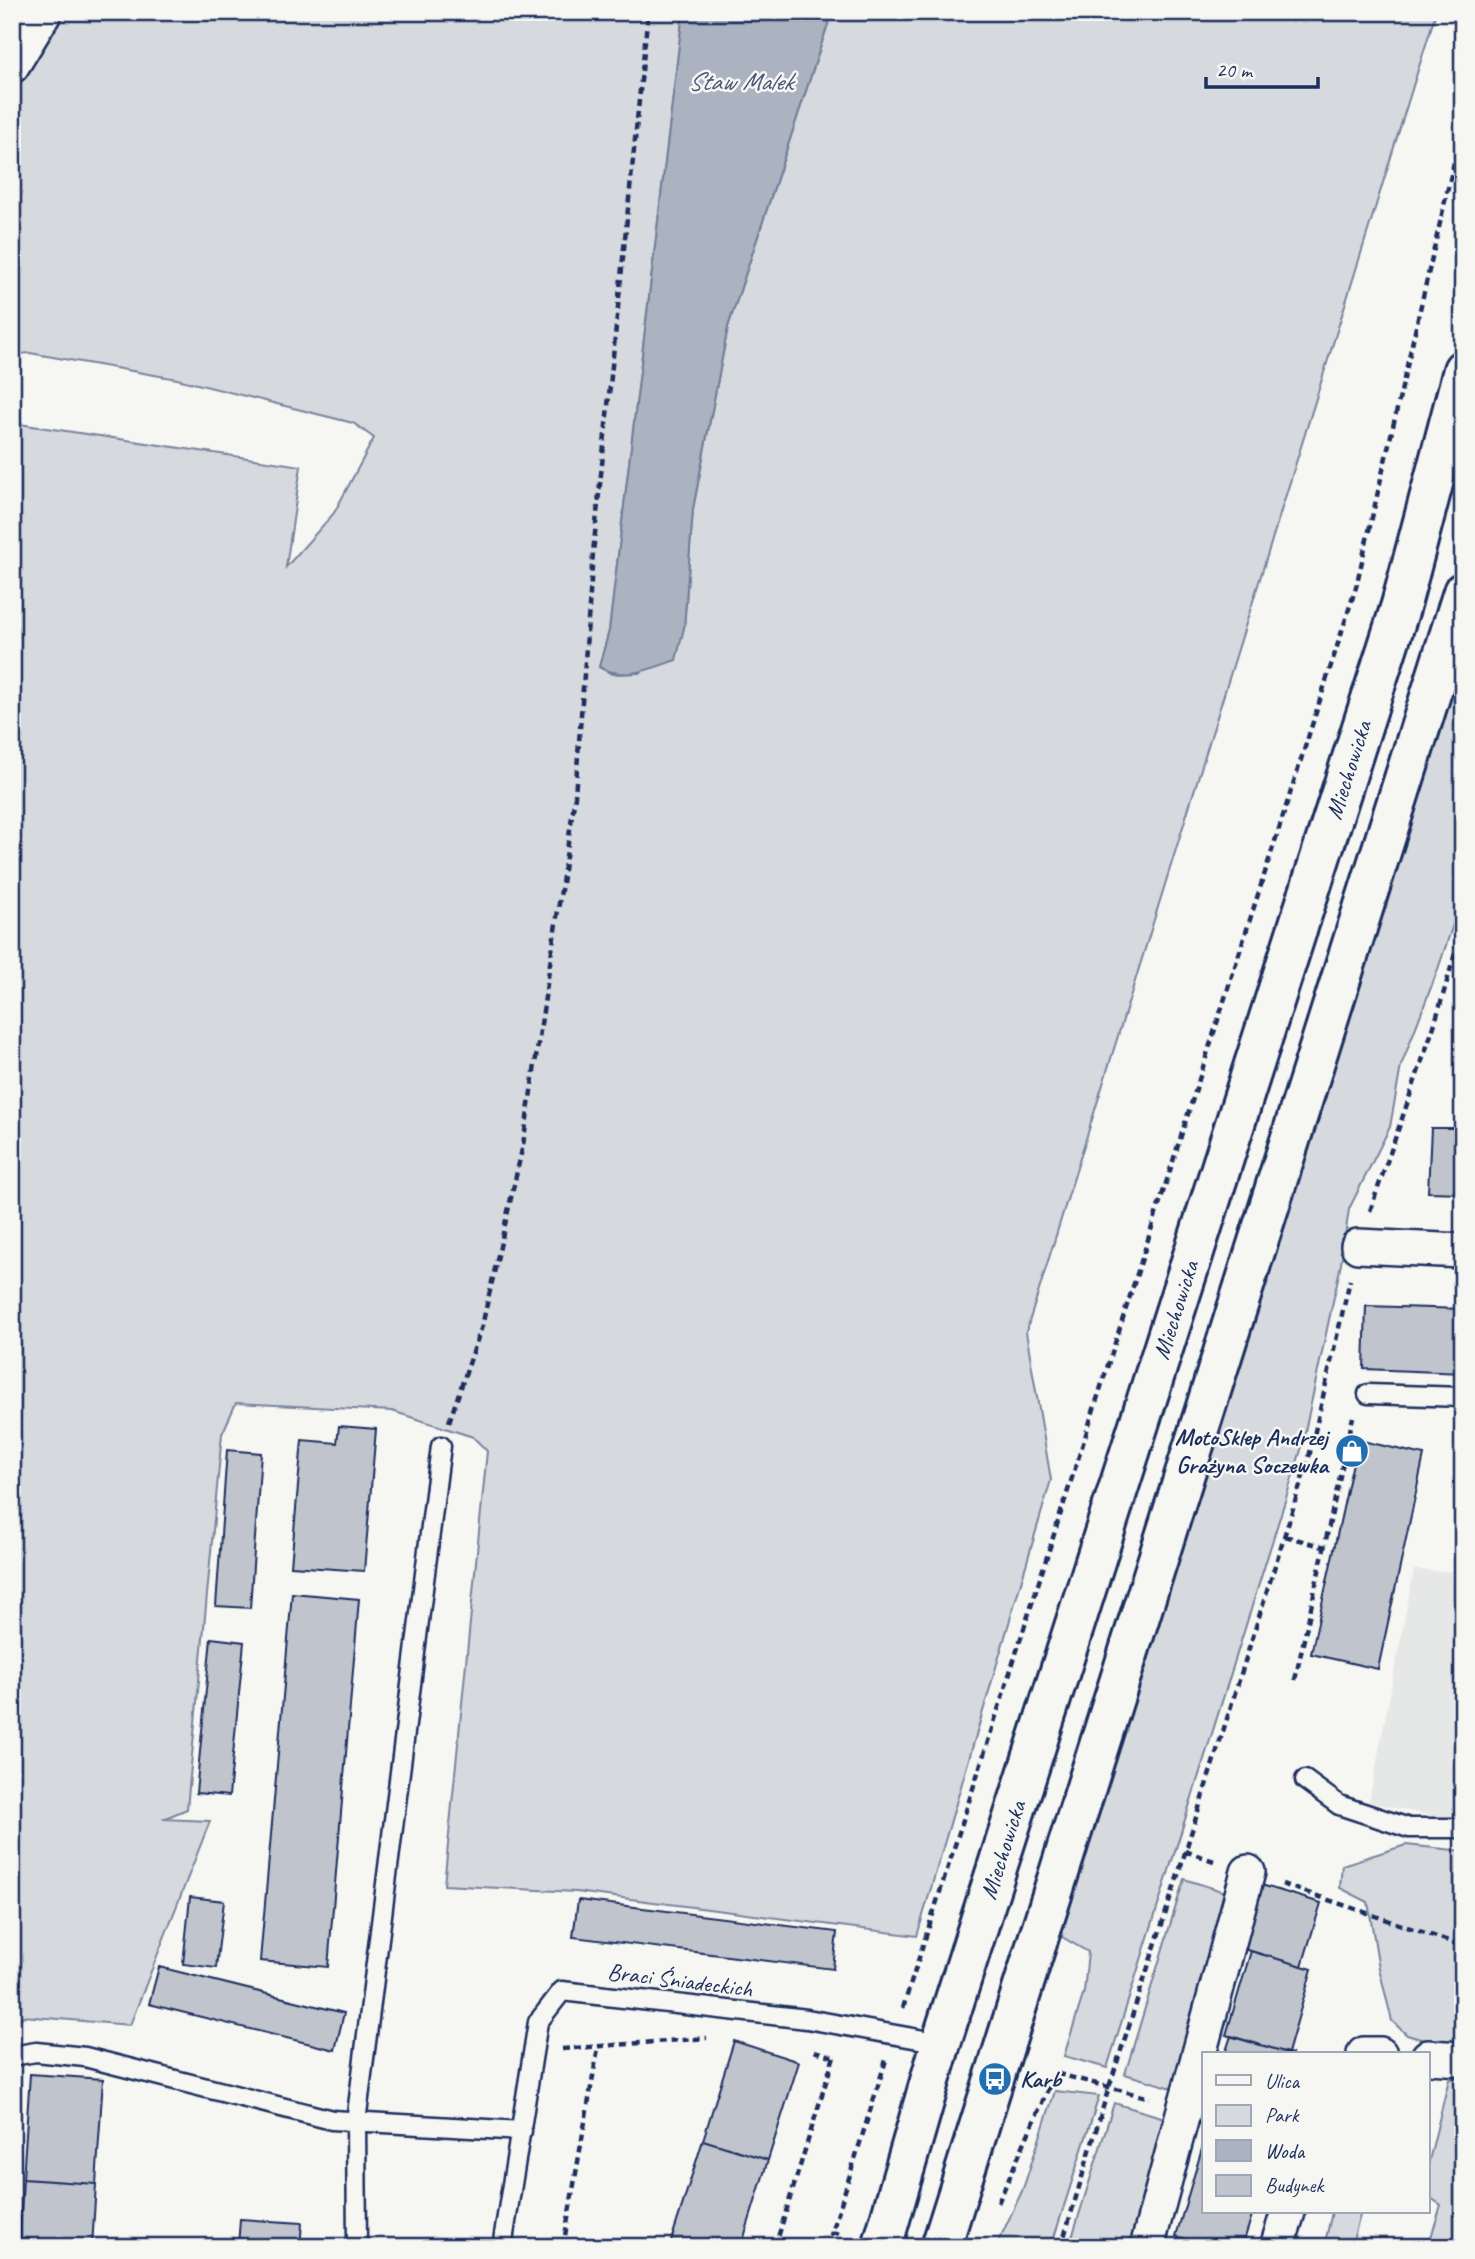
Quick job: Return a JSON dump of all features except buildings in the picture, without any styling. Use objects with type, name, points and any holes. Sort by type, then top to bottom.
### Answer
[{"type":"main road","name":"Miechowicka","points":[[881,2247],[941,2043],[1401,605],[1463,370]]},
{"type":"main road","points":[[941,2247],[1463,592]]},
{"type":"street","points":[[12,66],[45,12]]},
{"type":"street","points":[[1358,1246],[1463,1251]]},
{"type":"street","points":[[1147,2247],[1248,1872]]},
{"type":"street","points":[[1430,2057],[1463,2059]]},
{"type":"street","points":[[1277,2247],[1287,2214]]},
{"type":"lane","points":[[1368,1394],[1463,1397]]},
{"type":"lane","points":[[357,2247],[356,2122],[441,1446]]},
{"type":"lane","points":[[1305,1780],[1339,1805],[1409,1828],[1463,1828]]},
{"type":"lane","name":"Braci Śniadeckich","points":[[502,2247],[538,2022],[562,1990],[844,2025],[941,2043]]},
{"type":"lane","points":[[12,2056],[36,2052],[85,2057],[332,2120],[522,2131]]},
{"type":"path","points":[[441,1446],[482,1325],[523,1145],[575,796],[593,553],[648,12]]},
{"type":"path","points":[[827,2247],[1356,587],[1463,123]]},
{"type":"path","points":[[1061,2247],[1109,2087],[1285,1536],[1309,1457],[1358,1246],[1434,1026],[1463,926]]},
{"type":"path","points":[[1295,1680],[1356,1402],[1368,1394]]},
{"type":"path","points":[[1285,1536],[1324,1547]]},
{"type":"path","points":[[1185,1851],[1463,1946]]},
{"type":"path","points":[[775,2247],[844,2025]]},
{"type":"path","points":[[534,2050],[716,2037]]},
{"type":"path","points":[[563,2247],[598,2047]]},
{"type":"path","points":[[807,2049],[834,2057]]},
{"type":"path","points":[[995,2210],[1055,2073],[1184,2107]]},
{"type":"path","points":[[832,2232],[839,2234]]},
{"type":"shaded area","points":[[1414,1570],[1463,1572],[1463,1818],[1446,1819],[1369,1802]]},
{"type":"green space","points":[[63,12],[683,12],[609,631],[599,667],[612,674],[640,673],[684,628],[693,509],[728,327],[832,12],[1436,12],[1026,1332],[1051,1480],[917,1936],[576,1892],[444,1885],[487,1451],[473,1437],[392,1411],[236,1403],[222,1434],[187,1809],[163,1819],[210,1821],[130,2025],[23,2016],[12,2031],[12,423],[301,466],[286,567],[334,513],[374,438],[353,423],[177,379],[30,353],[12,355],[12,97]]},
{"type":"green space","points":[[1463,655],[1463,895],[1401,1066],[1390,1127],[1349,1209],[1341,1264],[1301,1450],[1107,2068],[1064,2056],[1084,1992],[1088,1952],[1062,1937],[1068,1900]]},
{"type":"green space","points":[[1406,1845],[1463,1851],[1463,2040],[1434,2043],[1407,2035],[1392,2021],[1379,1968],[1368,1902],[1340,1888],[1342,1865]]},
{"type":"green space","points":[[1184,1879],[1228,1893],[1186,2031],[1195,2033],[1179,2090],[1125,2074]]},
{"type":"green space","points":[[1463,2077],[1463,2247],[1428,2247],[1441,2205],[1430,2197],[1430,2157],[1449,2079]]},
{"type":"green space","points":[[1055,2091],[1099,2096],[1051,2247],[996,2247],[1023,2189]]},
{"type":"green space","points":[[1114,2103],[1168,2119],[1136,2247],[1069,2247]]},
{"type":"green space","points":[[1332,2214],[1360,2214],[1351,2247],[1324,2247]]},
{"type":"water","name":"Staw Malek","points":[[683,12],[832,12],[728,327],[693,509],[684,628],[676,660],[638,672],[618,673],[599,667],[609,631]]},
{"type":"place","name":"MotoSklep Andrzej Grażyna Soczewka","points":[[1352,1451]]},
{"type":"place","name":"Karb","points":[[995,2079]]}]
